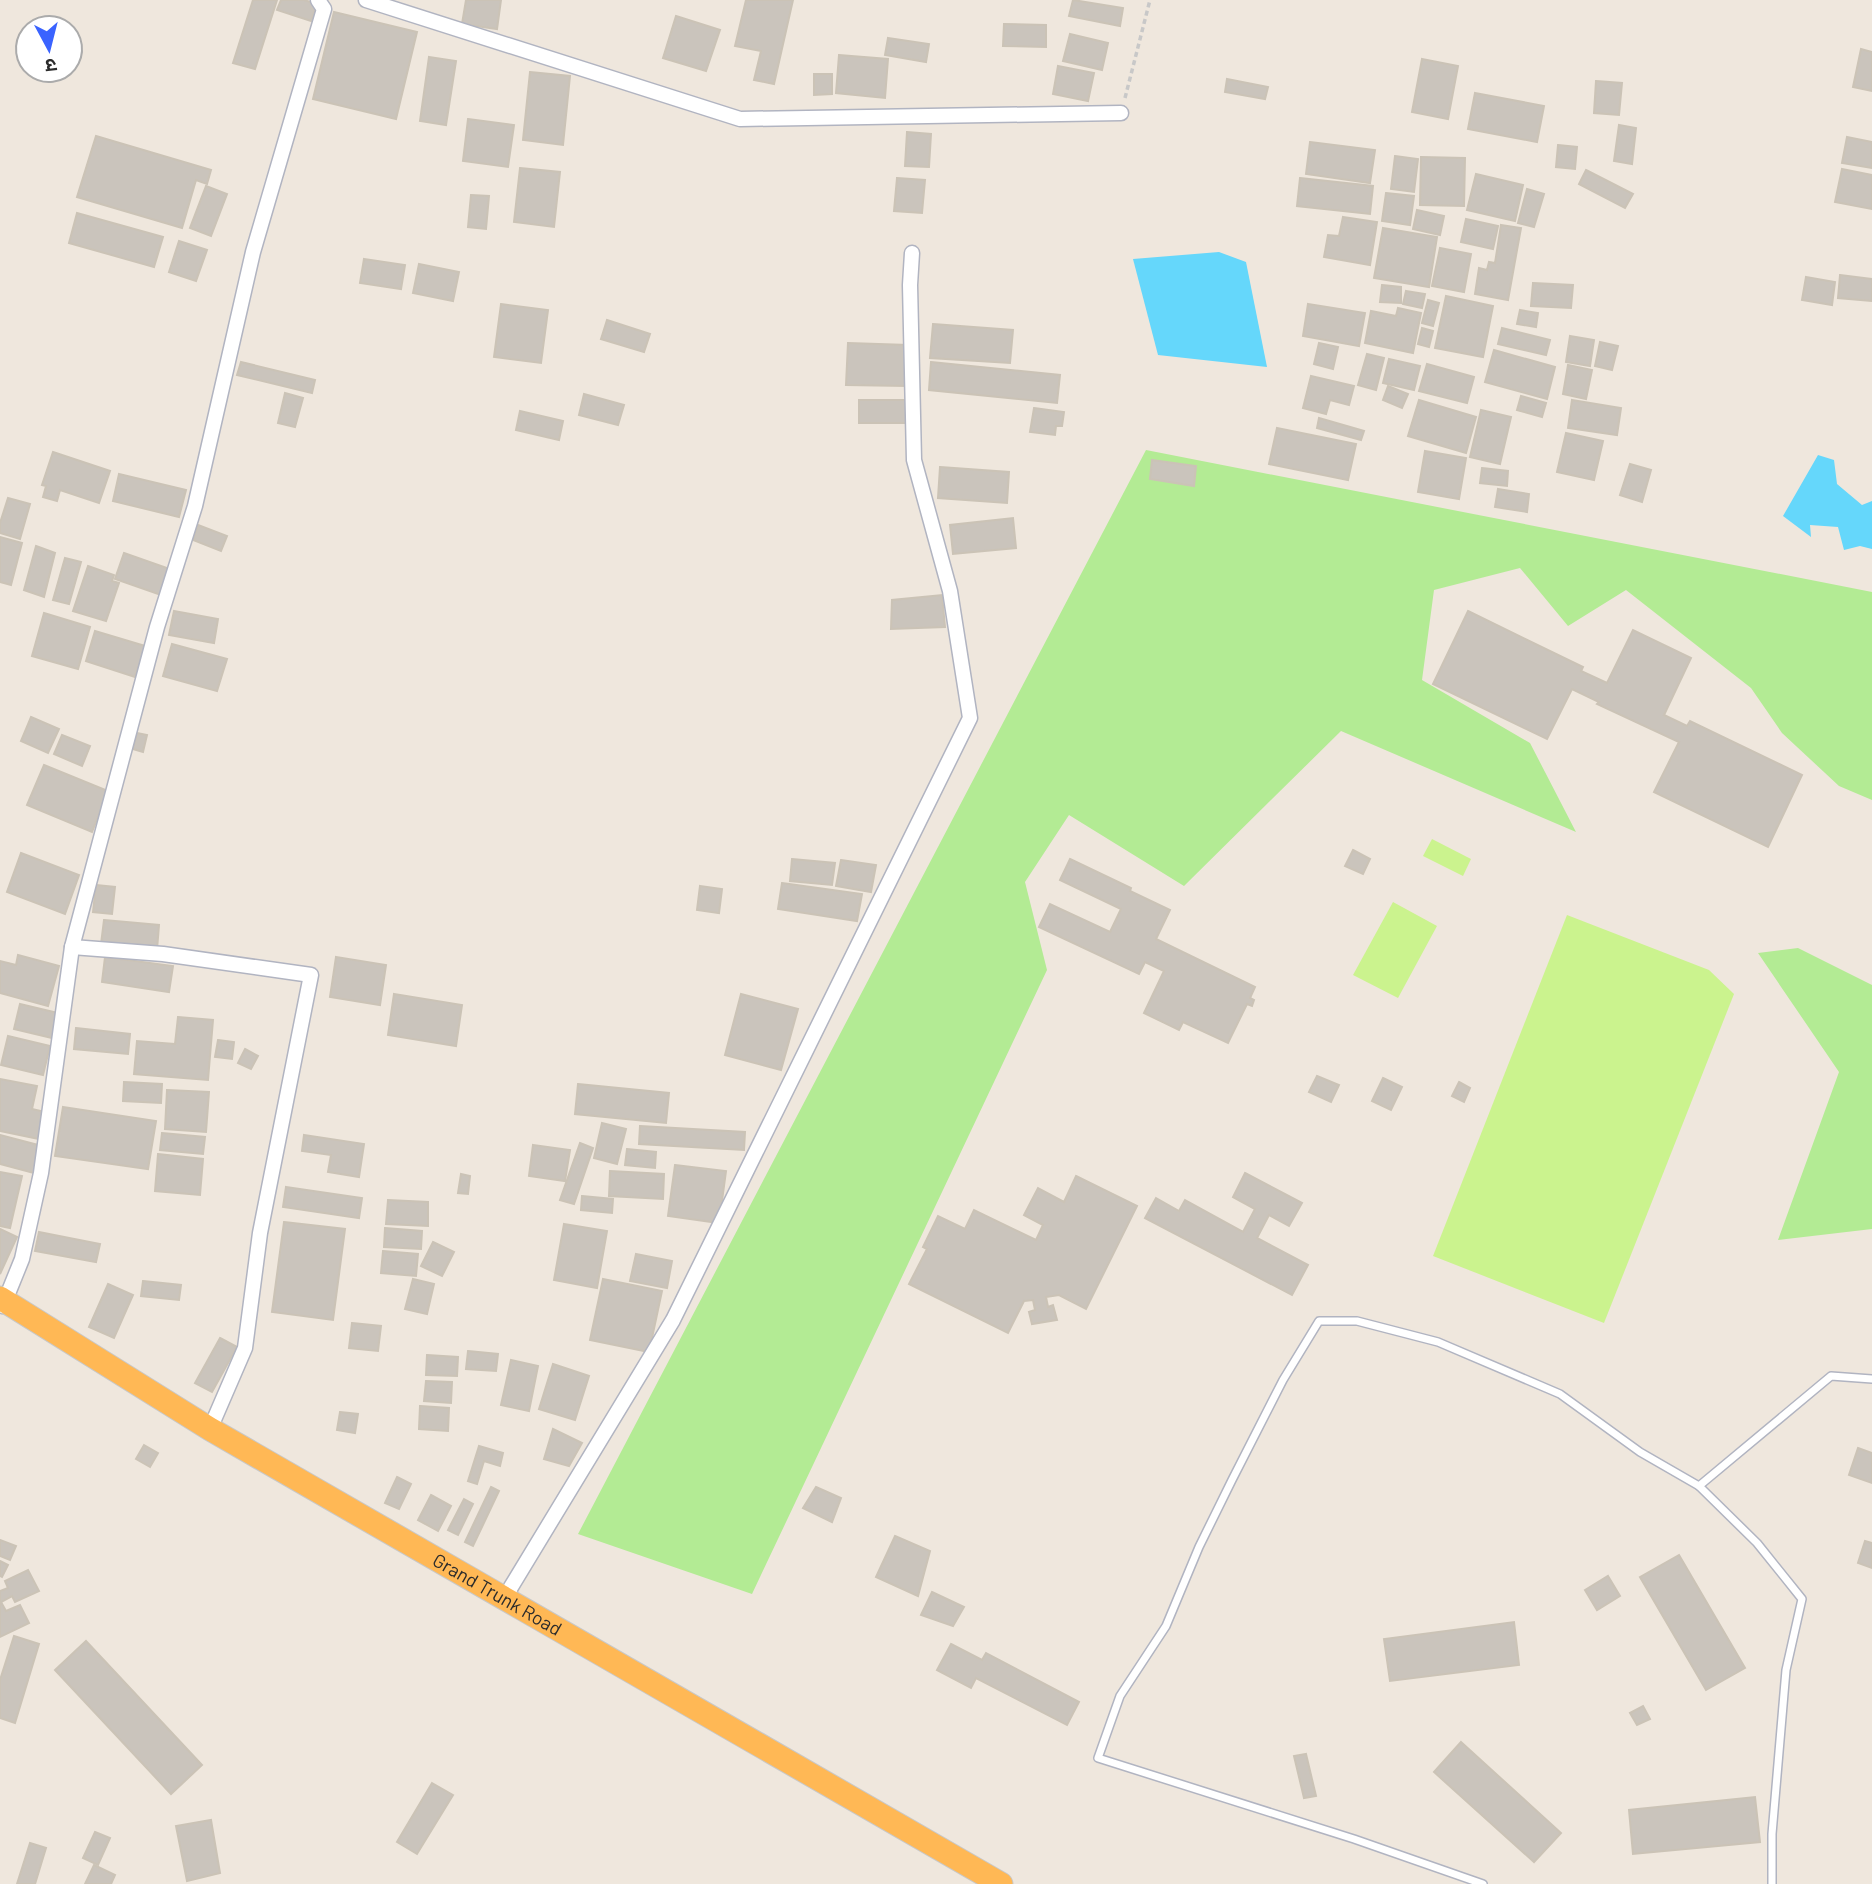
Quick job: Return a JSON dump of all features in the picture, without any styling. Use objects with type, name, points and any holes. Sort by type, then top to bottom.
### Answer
[{"type":"highway","name":"Grand Trunk Road","points":[[2,1303],[210,1429],[1001,1884]]},
{"type":"street","points":[[2,1303],[22,1259],[41,1173],[72,947],[157,627],[195,506],[253,252],[324,9],[318,0]]},
{"type":"street","points":[[366,0],[740,119],[1121,113]]},
{"type":"street","points":[[506,1601],[673,1320],[970,719],[950,591],[914,460],[910,285],[912,253]]},
{"type":"street","points":[[72,947],[163,954],[310,975],[260,1233],[245,1348],[210,1429]]},
{"type":"lane","points":[[1483,1884],[1354,1839],[1098,1758],[1120,1696],[1166,1626],[1199,1547],[1283,1380],[1319,1321],[1357,1321],[1438,1342],[1560,1394],[1640,1452],[1699,1486],[1757,1543],[1802,1599],[1786,1670],[1772,1834],[1772,1884]]},
{"type":"lane","points":[[1699,1486],[1831,1377],[1872,1379]]},
{"type":"path","points":[[1121,113],[1150,0]]},
{"type":"green space","points":[[1146,450],[1872,592],[1872,800],[1839,786],[1782,733],[1751,688],[1626,590],[1568,626],[1520,568],[1434,590],[1422,680],[1530,743],[1576,832],[1341,731],[1184,886],[1069,815],[1025,882],[1047,970],[752,1594],[578,1534]]},
{"type":"green space","points":[[1432,839],[1471,859],[1463,876],[1423,856]]},
{"type":"green space","points":[[1393,902],[1437,926],[1398,998],[1353,975]]},
{"type":"green space","points":[[1567,915],[1709,970],[1734,994],[1604,1323],[1433,1256]]},
{"type":"green space","points":[[1798,948],[1872,985],[1872,1229],[1778,1240],[1839,1072],[1758,953]]},
{"type":"water","points":[[1219,252],[1246,262],[1267,367],[1158,355],[1133,259]]},
{"type":"water","points":[[1818,455],[1834,460],[1837,484],[1862,505],[1872,501],[1872,549],[1860,546],[1844,550],[1838,527],[1810,525],[1811,537],[1783,516]]},
{"type":"building","points":[[253,0],[277,0],[255,69],[233,63]]},
{"type":"building","points":[[281,0],[304,0],[317,4],[311,21],[277,10]]},
{"type":"building","points":[[466,0],[501,0],[497,29],[462,24]]},
{"type":"building","points":[[746,0],[793,0],[774,84],[754,80],[761,51],[735,46]]},
{"type":"building","points":[[1073,0],[1123,8],[1120,26],[1069,16]]},
{"type":"building","points":[[334,12],[417,32],[396,119],[313,99]]},
{"type":"building","points":[[676,16],[720,30],[706,71],[663,58]]},
{"type":"building","points":[[1004,24],[1046,25],[1046,47],[1003,46]]},
{"type":"building","points":[[1070,34],[1108,43],[1102,70],[1063,61]]},
{"type":"building","points":[[888,38],[929,44],[926,62],[885,55]]},
{"type":"building","points":[[1861,49],[1872,52],[1872,91],[1853,87]]},
{"type":"building","points":[[839,55],[888,59],[885,98],[836,93]]},
{"type":"building","points":[[429,57],[456,61],[446,125],[420,121]]},
{"type":"building","points":[[1422,59],[1458,66],[1448,119],[1412,112]]},
{"type":"building","points":[[1058,66],[1094,73],[1088,101],[1053,94]]},
{"type":"building","points":[[530,72],[570,76],[563,145],[523,140]]},
{"type":"building","points":[[814,74],[832,74],[832,94],[814,95]]},
{"type":"building","points":[[1227,79],[1268,87],[1265,99],[1225,92]]},
{"type":"building","points":[[1596,81],[1622,83],[1619,115],[1594,113]]},
{"type":"building","points":[[1475,93],[1544,106],[1537,142],[1468,129]]},
{"type":"building","points":[[468,119],[514,125],[508,167],[463,161]]},
{"type":"building","points":[[1619,125],[1636,128],[1632,164],[1614,161]]},
{"type":"building","points":[[907,132],[931,134],[929,167],[905,166]]},
{"type":"building","points":[[96,136],[211,170],[207,184],[196,180],[182,228],[77,197]]},
{"type":"building","points":[[1847,137],[1872,142],[1872,168],[1842,163]]},
{"type":"building","points":[[1310,142],[1375,150],[1370,183],[1306,174]]},
{"type":"building","points":[[1558,145],[1577,147],[1575,169],[1556,167]]},
{"type":"building","points":[[1395,156],[1418,159],[1414,192],[1391,189]]},
{"type":"building","points":[[1421,157],[1465,158],[1464,206],[1420,205]]},
{"type":"building","points":[[520,168],[560,172],[554,227],[514,222]]},
{"type":"building","points":[[1842,169],[1872,175],[1872,209],[1835,202]]},
{"type":"building","points":[[1586,170],[1633,194],[1625,208],[1579,184]]},
{"type":"building","points":[[1476,174],[1523,185],[1515,221],[1467,210]]},
{"type":"building","points":[[897,178],[925,180],[922,213],[894,211]]},
{"type":"building","points":[[1300,178],[1373,186],[1370,214],[1297,206]]},
{"type":"building","points":[[206,186],[227,194],[211,236],[190,228]]},
{"type":"building","points":[[1527,189],[1544,194],[1534,227],[1518,223]]},
{"type":"building","points":[[1386,193],[1414,196],[1410,225],[1382,221]]},
{"type":"building","points":[[471,195],[489,196],[486,229],[468,227]]},
{"type":"building","points":[[1417,210],[1444,216],[1440,235],[1413,229]]},
{"type":"building","points":[[77,213],[163,237],[154,267],[69,243]]},
{"type":"building","points":[[1343,217],[1377,222],[1370,265],[1324,257],[1328,235],[1339,236]]},
{"type":"building","points":[[1466,219],[1498,226],[1493,249],[1461,242]]},
{"type":"building","points":[[1501,225],[1521,228],[1508,300],[1475,294],[1479,268],[1487,270],[1489,262],[1495,263]]},
{"type":"building","points":[[1383,228],[1437,237],[1429,287],[1374,278]]},
{"type":"building","points":[[179,241],[207,250],[196,281],[169,272]]},
{"type":"building","points":[[1440,248],[1471,254],[1464,292],[1432,286]]},
{"type":"building","points":[[364,259],[405,265],[401,289],[360,283]]},
{"type":"building","points":[[419,264],[459,272],[453,301],[413,293]]},
{"type":"building","points":[[1840,275],[1872,279],[1872,301],[1838,298]]},
{"type":"building","points":[[1806,277],[1835,282],[1832,305],[1802,300]]},
{"type":"building","points":[[1533,283],[1573,285],[1571,308],[1531,306]]},
{"type":"building","points":[[1382,285],[1401,287],[1401,303],[1380,302]]},
{"type":"building","points":[[1406,291],[1425,294],[1422,308],[1403,304]]},
{"type":"building","points":[[1446,296],[1493,306],[1483,357],[1435,348]]},
{"type":"building","points":[[1428,300],[1439,303],[1433,326],[1422,323]]},
{"type":"building","points":[[501,304],[548,310],[541,363],[494,357]]},
{"type":"building","points":[[1308,304],[1365,313],[1359,346],[1303,336]]},
{"type":"building","points":[[1398,308],[1421,313],[1413,353],[1365,343],[1371,311],[1396,316]]},
{"type":"building","points":[[1520,310],[1538,313],[1536,327],[1517,324]]},
{"type":"building","points":[[607,320],[650,334],[644,352],[601,339]]},
{"type":"building","points":[[933,324],[1013,330],[1010,363],[930,358]]},
{"type":"building","points":[[1422,328],[1433,331],[1429,347],[1418,344]]},
{"type":"building","points":[[1502,328],[1550,340],[1546,355],[1498,344]]},
{"type":"building","points":[[1570,336],[1594,340],[1590,366],[1566,362]]},
{"type":"building","points":[[1600,342],[1618,346],[1612,370],[1595,366]]},
{"type":"building","points":[[848,343],[908,345],[907,386],[846,385]]},
{"type":"building","points":[[1319,343],[1338,347],[1333,369],[1314,364]]},
{"type":"building","points":[[1494,350],[1555,367],[1547,399],[1485,382]]},
{"type":"building","points":[[1367,354],[1384,358],[1376,390],[1358,385]]},
{"type":"building","points":[[1389,359],[1420,366],[1414,390],[1383,383]]},
{"type":"building","points":[[241,362],[315,380],[312,393],[237,375]]},
{"type":"building","points":[[931,362],[1060,375],[1057,403],[929,390]]},
{"type":"building","points":[[1427,364],[1474,377],[1467,403],[1419,391]]},
{"type":"building","points":[[1568,365],[1592,370],[1586,399],[1563,394]]},
{"type":"building","points":[[1311,376],[1354,386],[1349,405],[1330,400],[1326,414],[1303,408]]},
{"type":"building","points":[[1388,386],[1408,394],[1402,408],[1383,400]]},
{"type":"building","points":[[285,393],[303,398],[295,427],[278,423]]},
{"type":"building","points":[[584,394],[624,405],[618,425],[579,415]]},
{"type":"building","points":[[1521,396],[1546,403],[1542,417],[1517,410]]},
{"type":"building","points":[[859,400],[906,400],[906,423],[859,423]]},
{"type":"building","points":[[1419,400],[1476,417],[1466,453],[1408,436]]},
{"type":"building","points":[[1572,400],[1621,408],[1617,435],[1568,428]]},
{"type":"building","points":[[1034,408],[1064,412],[1062,426],[1056,426],[1055,435],[1030,432]]},
{"type":"building","points":[[1481,410],[1511,417],[1500,464],[1470,457]]},
{"type":"building","points":[[520,411],[563,421],[559,440],[516,430]]},
{"type":"building","points":[[1319,418],[1364,431],[1361,440],[1317,428]]},
{"type":"building","points":[[1277,428],[1356,444],[1348,480],[1269,464]]},
{"type":"building","points":[[1566,433],[1603,441],[1594,480],[1557,472]]},
{"type":"building","points":[[1425,451],[1466,458],[1459,499],[1418,492]]},
{"type":"building","points":[[53,452],[110,471],[99,503],[60,490],[57,501],[43,497],[46,486],[42,485]]},
{"type":"building","points":[[1152,460],[1196,466],[1194,486],[1150,479]]},
{"type":"building","points":[[1630,464],[1651,470],[1642,502],[1620,495]]},
{"type":"building","points":[[940,467],[1009,472],[1007,503],[938,498]]},
{"type":"building","points":[[1482,468],[1508,471],[1507,486],[1480,483]]},
{"type":"building","points":[[119,474],[186,490],[179,517],[113,501]]},
{"type":"building","points":[[1498,489],[1529,494],[1527,512],[1495,507]]},
{"type":"building","points":[[8,498],[30,504],[20,539],[0,533],[0,523]]},
{"type":"building","points":[[1013,518],[1016,548],[953,554],[950,525]]},
{"type":"building","points":[[198,525],[227,536],[221,551],[193,540]]},
{"type":"building","points":[[0,537],[22,543],[11,585],[0,582]]},
{"type":"building","points":[[36,546],[55,553],[44,597],[24,590]]},
{"type":"building","points":[[124,553],[170,569],[161,595],[115,579]]},
{"type":"building","points":[[65,558],[81,562],[69,604],[53,600]]},
{"type":"building","points":[[88,566],[114,575],[112,581],[119,583],[106,621],[73,611]]},
{"type":"building","points":[[942,595],[945,627],[891,629],[892,600]]},
{"type":"building","points":[[174,611],[218,619],[214,643],[169,635]]},
{"type":"building","points":[[1468,611],[1583,667],[1581,671],[1607,683],[1633,630],[1691,658],[1664,715],[1687,726],[1690,721],[1802,775],[1768,847],[1654,792],[1679,742],[1597,704],[1599,702],[1572,689],[1547,739],[1433,684]]},
{"type":"building","points":[[44,613],[90,627],[78,669],[32,656]]},
{"type":"building","points":[[95,631],[145,646],[135,677],[86,661]]},
{"type":"building","points":[[172,644],[227,659],[217,691],[163,676]]},
{"type":"building","points":[[31,717],[59,729],[48,753],[21,741]]},
{"type":"building","points":[[137,733],[147,735],[143,752],[133,749]]},
{"type":"building","points":[[62,735],[90,746],[82,766],[54,754]]},
{"type":"building","points":[[44,765],[108,791],[92,832],[27,805]]},
{"type":"building","points":[[1353,850],[1370,859],[1363,874],[1345,866]]},
{"type":"building","points":[[21,853],[79,875],[65,914],[7,892]]},
{"type":"building","points":[[792,859],[835,863],[832,885],[790,881]]},
{"type":"building","points":[[1070,859],[1170,910],[1156,939],[1255,987],[1250,998],[1254,1000],[1252,1006],[1247,1004],[1228,1043],[1183,1022],[1179,1030],[1144,1013],[1164,971],[1145,962],[1139,974],[1039,927],[1050,904],[1110,932],[1121,909],[1060,880]]},
{"type":"building","points":[[841,860],[876,865],[871,892],[836,886]]},
{"type":"building","points":[[782,883],[862,894],[857,921],[778,909]]},
{"type":"building","points":[[96,885],[115,887],[112,914],[93,912]]},
{"type":"building","points":[[700,886],[722,889],[719,913],[697,910]]},
{"type":"building","points":[[104,920],[159,925],[157,950],[101,944]]},
{"type":"building","points":[[18,955],[59,966],[48,1006],[0,993],[0,961],[16,965]]},
{"type":"building","points":[[105,957],[173,966],[169,992],[102,982]]},
{"type":"building","points":[[336,957],[386,965],[380,1005],[330,997]]},
{"type":"building","points":[[394,994],[462,1005],[456,1046],[388,1035]]},
{"type":"building","points":[[741,994],[798,1009],[781,1070],[725,1055]]},
{"type":"building","points":[[20,1004],[58,1013],[52,1038],[14,1029]]},
{"type":"building","points":[[178,1017],[213,1020],[208,1080],[134,1074],[137,1041],[175,1044]]},
{"type":"building","points":[[76,1028],[130,1034],[128,1054],[74,1049]]},
{"type":"building","points":[[8,1036],[50,1046],[43,1075],[1,1065]]},
{"type":"building","points":[[218,1040],[234,1042],[232,1059],[215,1057]]},
{"type":"building","points":[[245,1049],[258,1056],[251,1069],[238,1063]]},
{"type":"building","points":[[1317,1076],[1339,1085],[1331,1102],[1309,1092]]},
{"type":"building","points":[[1383,1078],[1402,1087],[1391,1110],[1372,1101]]},
{"type":"building","points":[[0,1079],[37,1086],[32,1109],[45,1112],[39,1139],[0,1131]]},
{"type":"building","points":[[124,1082],[162,1084],[161,1103],[123,1101]]},
{"type":"building","points":[[1459,1082],[1470,1088],[1464,1102],[1452,1096]]},
{"type":"building","points":[[578,1084],[669,1093],[666,1123],[575,1114]]},
{"type":"building","points":[[167,1090],[209,1092],[206,1132],[165,1129]]},
{"type":"building","points":[[63,1107],[156,1121],[148,1169],[55,1156]]},
{"type":"building","points":[[602,1123],[626,1129],[617,1164],[594,1158]]},
{"type":"building","points":[[640,1126],[745,1132],[744,1150],[639,1144]]},
{"type":"building","points":[[162,1133],[205,1137],[203,1154],[160,1150]]},
{"type":"building","points":[[0,1135],[42,1146],[34,1173],[0,1164]]},
{"type":"building","points":[[304,1135],[364,1144],[359,1177],[328,1172],[331,1155],[302,1151]]},
{"type":"building","points":[[580,1143],[593,1148],[574,1204],[560,1200]]},
{"type":"building","points":[[533,1145],[570,1150],[565,1181],[529,1176]]},
{"type":"building","points":[[627,1149],[656,1152],[655,1168],[625,1165]]},
{"type":"building","points":[[158,1154],[203,1159],[200,1195],[155,1191]]},
{"type":"building","points":[[675,1165],[726,1171],[719,1223],[668,1216]]},
{"type":"building","points":[[610,1171],[664,1174],[663,1199],[609,1196]]},
{"type":"building","points":[[0,1172],[22,1176],[10,1228],[0,1226]]},
{"type":"building","points":[[1245,1173],[1302,1203],[1289,1226],[1269,1215],[1257,1238],[1308,1265],[1292,1295],[1145,1218],[1156,1198],[1179,1211],[1185,1200],[1243,1232],[1255,1209],[1233,1197]]},
{"type":"building","points":[[461,1174],[470,1176],[468,1194],[458,1193]]},
{"type":"building","points":[[1076,1176],[1137,1206],[1086,1309],[1059,1295],[1046,1297],[1048,1307],[1053,1305],[1057,1320],[1032,1324],[1029,1312],[1035,1310],[1033,1300],[1024,1301],[1008,1333],[909,1284],[927,1249],[923,1247],[938,1216],[965,1229],[974,1210],[1036,1240],[1043,1225],[1024,1215],[1038,1188],[1064,1202]]},
{"type":"building","points":[[286,1187],[362,1198],[359,1218],[283,1207]]},
{"type":"building","points":[[582,1196],[613,1199],[612,1213],[581,1210]]},
{"type":"building","points":[[388,1200],[428,1202],[428,1226],[386,1224]]},
{"type":"building","points":[[284,1222],[345,1229],[333,1320],[272,1312]]},
{"type":"building","points":[[564,1224],[607,1231],[597,1288],[554,1280]]},
{"type":"building","points":[[385,1228],[422,1231],[421,1249],[384,1247]]},
{"type":"building","points":[[0,1229],[17,1237],[0,1274]]},
{"type":"building","points":[[39,1232],[100,1244],[96,1262],[35,1251]]},
{"type":"building","points":[[433,1242],[454,1252],[442,1276],[421,1266]]},
{"type":"building","points":[[383,1251],[418,1254],[416,1276],[381,1273]]},
{"type":"building","points":[[636,1254],[672,1261],[667,1288],[630,1281]]},
{"type":"building","points":[[413,1279],[434,1284],[427,1314],[405,1309]]},
{"type":"building","points":[[603,1279],[662,1291],[649,1352],[590,1340]]},
{"type":"building","points":[[143,1281],[181,1285],[179,1300],[141,1296]]},
{"type":"building","points":[[108,1284],[133,1295],[114,1338],[89,1327]]},
{"type":"building","points":[[352,1323],[381,1326],[378,1351],[349,1348]]},
{"type":"building","points":[[220,1338],[237,1347],[212,1392],[195,1383]]},
{"type":"building","points":[[468,1351],[498,1354],[496,1371],[466,1369]]},
{"type":"building","points":[[427,1355],[458,1357],[457,1376],[426,1375]]},
{"type":"building","points":[[511,1360],[538,1366],[529,1411],[501,1405]]},
{"type":"building","points":[[553,1364],[589,1376],[575,1420],[539,1409]]},
{"type":"building","points":[[426,1381],[452,1382],[451,1403],[424,1401]]},
{"type":"building","points":[[420,1406],[449,1408],[448,1431],[419,1429]]},
{"type":"building","points":[[340,1412],[358,1414],[355,1433],[337,1430]]},
{"type":"building","points":[[553,1429],[582,1443],[569,1466],[544,1459]]},
{"type":"building","points":[[144,1445],[158,1453],[150,1467],[136,1459]]},
{"type":"building","points":[[479,1446],[503,1453],[500,1466],[484,1461],[477,1484],[468,1481]]},
{"type":"building","points":[[1858,1448],[1872,1453],[1872,1483],[1849,1475]]},
{"type":"building","points":[[397,1477],[411,1484],[399,1509],[385,1503]]},
{"type":"building","points":[[491,1487],[499,1491],[473,1546],[465,1542]]},
{"type":"building","points":[[816,1487],[841,1498],[832,1522],[803,1508]]},
{"type":"building","points":[[431,1495],[451,1506],[438,1531],[418,1520]]},
{"type":"building","points":[[464,1499],[473,1504],[458,1535],[448,1530]]},
{"type":"building","points":[[895,1536],[930,1551],[918,1596],[876,1577]]},
{"type":"building","points":[[0,1540],[16,1546],[10,1560],[0,1556]]},
{"type":"building","points":[[1865,1541],[1872,1543],[1872,1568],[1858,1563]]},
{"type":"building","points":[[1679,1555],[1745,1668],[1706,1690],[1640,1577]]},
{"type":"building","points":[[0,1561],[8,1565],[2,1577],[0,1576]]},
{"type":"building","points":[[28,1570],[39,1591],[15,1602],[12,1596],[1,1602],[6,1611],[20,1605],[29,1623],[0,1637],[0,1591],[8,1588],[5,1581]]},
{"type":"building","points":[[1608,1576],[1620,1596],[1597,1610],[1585,1590]]},
{"type":"building","points":[[932,1592],[964,1607],[953,1626],[921,1615]]},
{"type":"building","points":[[1514,1622],[1519,1665],[1390,1681],[1384,1639]]},
{"type":"building","points":[[14,1636],[39,1644],[15,1723],[0,1718],[0,1680]]},
{"type":"building","points":[[86,1641],[202,1765],[171,1794],[55,1670]]},
{"type":"building","points":[[951,1644],[982,1660],[986,1653],[1079,1702],[1067,1725],[976,1678],[971,1688],[937,1670]]},
{"type":"building","points":[[1643,1706],[1650,1719],[1637,1725],[1630,1713]]},
{"type":"building","points":[[1461,1742],[1561,1833],[1534,1862],[1434,1772]]},
{"type":"building","points":[[1306,1754],[1316,1796],[1304,1798],[1294,1756]]},
{"type":"building","points":[[432,1783],[453,1795],[417,1854],[397,1842]]},
{"type":"building","points":[[1755,1797],[1760,1842],[1633,1854],[1629,1810]]},
{"type":"building","points":[[211,1820],[220,1873],[187,1881],[176,1826]]},
{"type":"building","points":[[95,1832],[110,1838],[98,1865],[83,1858]]},
{"type":"building","points":[[30,1843],[46,1848],[35,1884],[17,1884]]},
{"type":"building","points":[[94,1865],[115,1875],[111,1884],[85,1884]]}]
